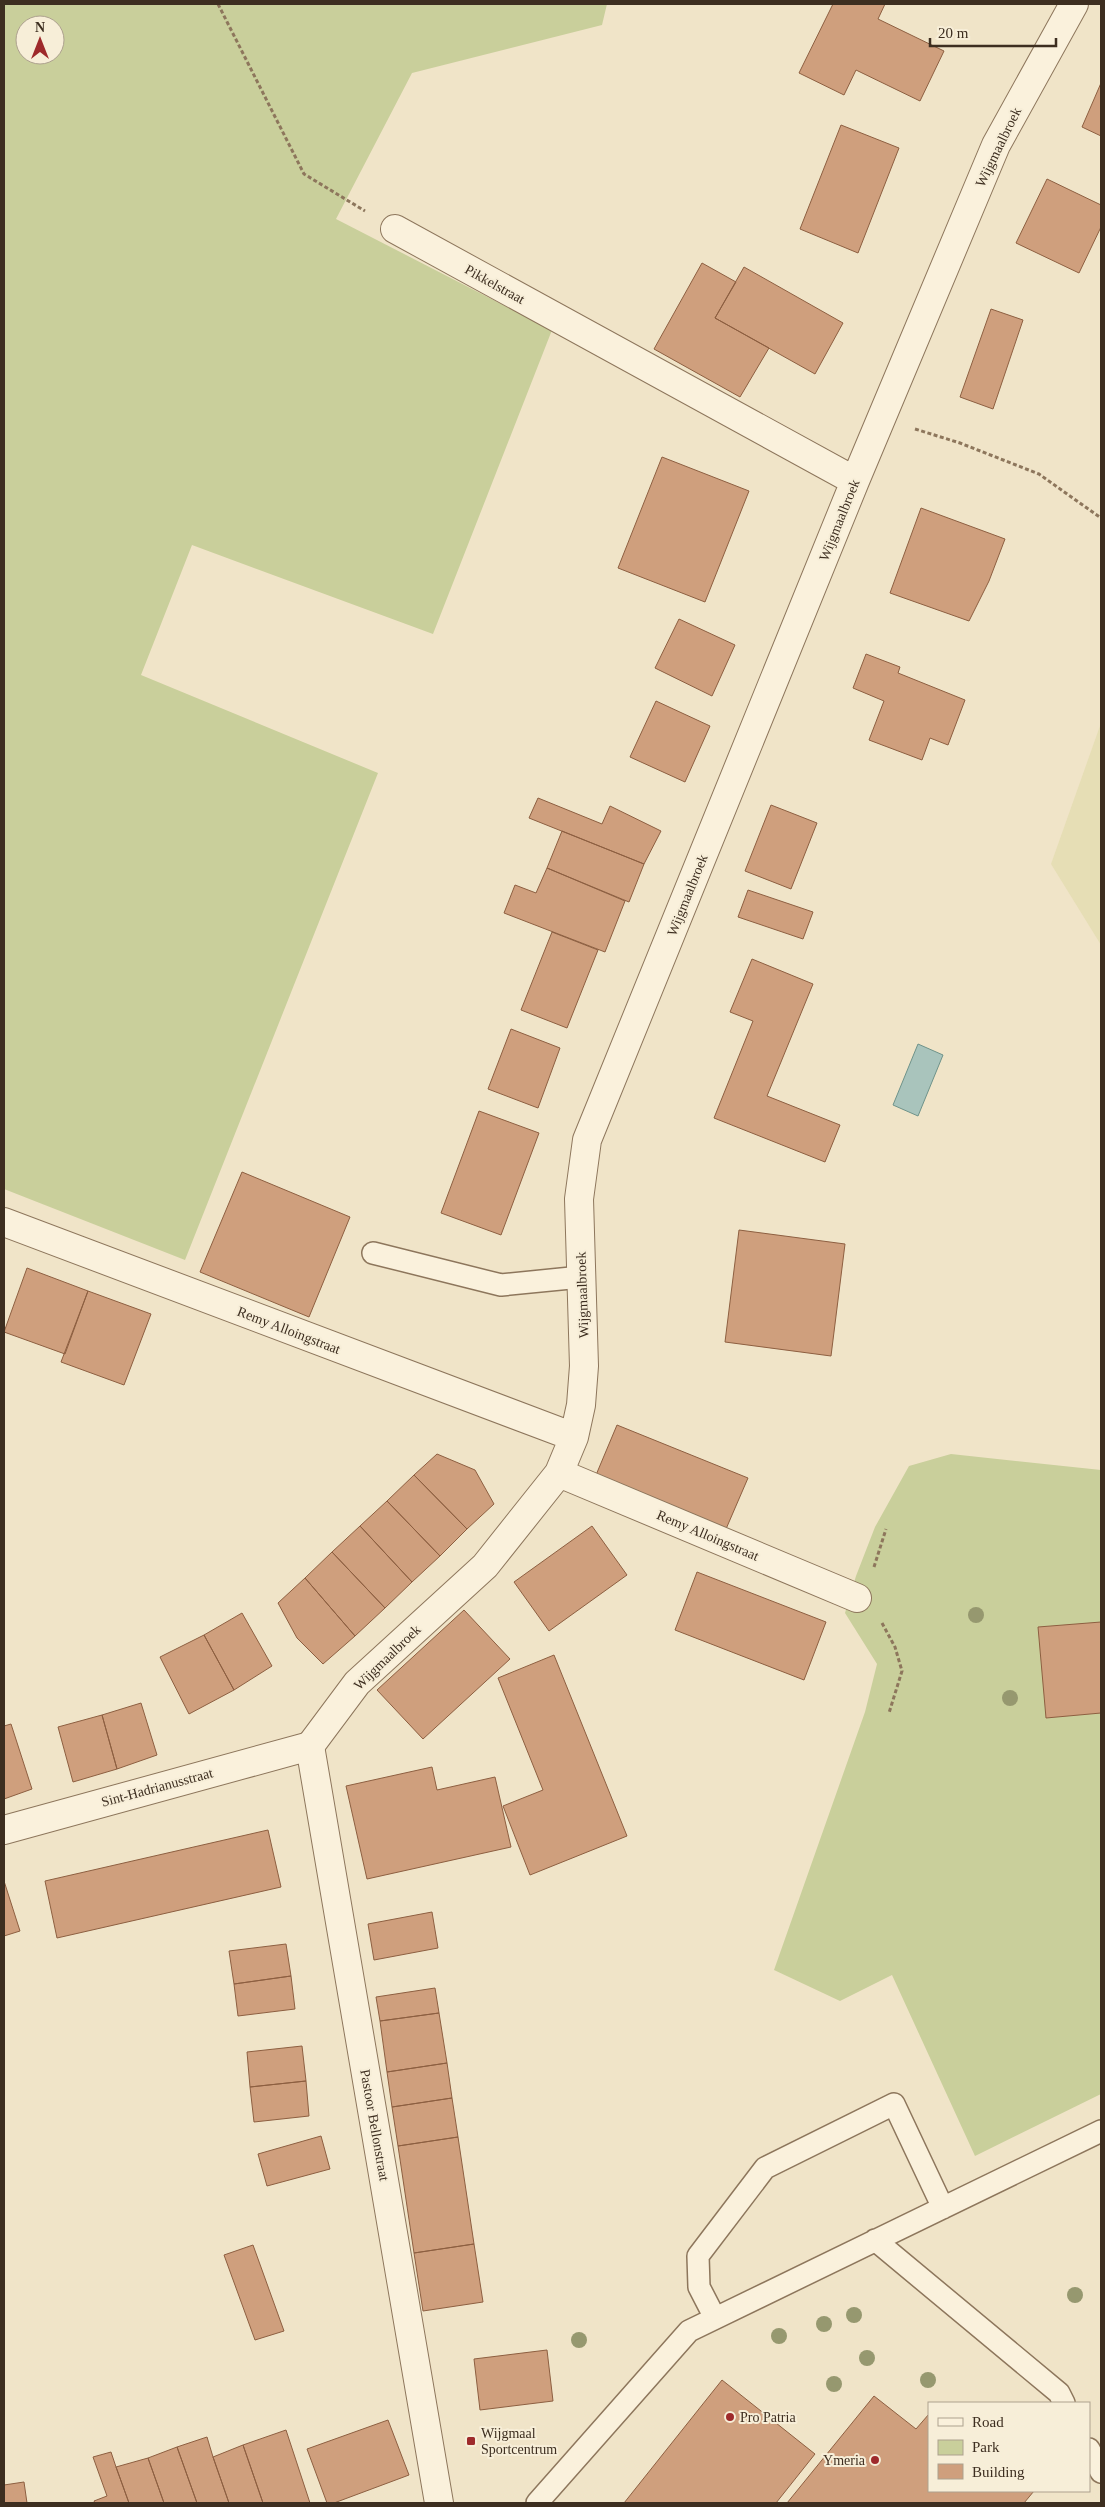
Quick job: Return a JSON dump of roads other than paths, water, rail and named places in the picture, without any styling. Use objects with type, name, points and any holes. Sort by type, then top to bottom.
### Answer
[{"type":"street","name":"Wijgmaalbroek","points":[[310,1746],[357,1682],[485,1566],[559,1472],[574,1437],[581,1405],[584,1366],[578,1199],[586,1140],[855,481],[996,145],[1074,4]]},
{"type":"street","name":"Pikkelstraat","points":[[395,230],[855,481]]},
{"type":"street","name":"Remy Alloingstraat","points":[[4,1222],[574,1437]]},
{"type":"street","name":"Remy Alloingstraat","points":[[559,1472],[857,1598]]},
{"type":"street","name":"Sint-Hadrianusstraat","points":[[4,1830],[310,1746]]},
{"type":"street","name":"Pastoor Bellonstraat","points":[[310,1746],[438,2503]]},
{"type":"lane","points":[[373,1254],[501,1285],[581,1277]]},
{"type":"lane","points":[[715,2318],[699,2286],[698,2256],[765,2168],[894,2104],[943,2208]]},
{"type":"lane","points":[[537,2503],[689,2331],[1101,2131]]},
{"type":"lane","points":[[875,2240],[1059,2393],[1064,2402]]},
{"type":"lane","points":[[1090,2450],[1101,2472]]},
{"type":"water","points":[[918,1044],[943,1055],[918,1116],[893,1105]]},
{"type":"place","name":"Pro Patria","points":[[730,2417]]},
{"type":"place","name":"Wijgmaal Sportcentrum","points":[[471,2441]]},
{"type":"place","name":"Ymeria","points":[[875,2460]]}]
